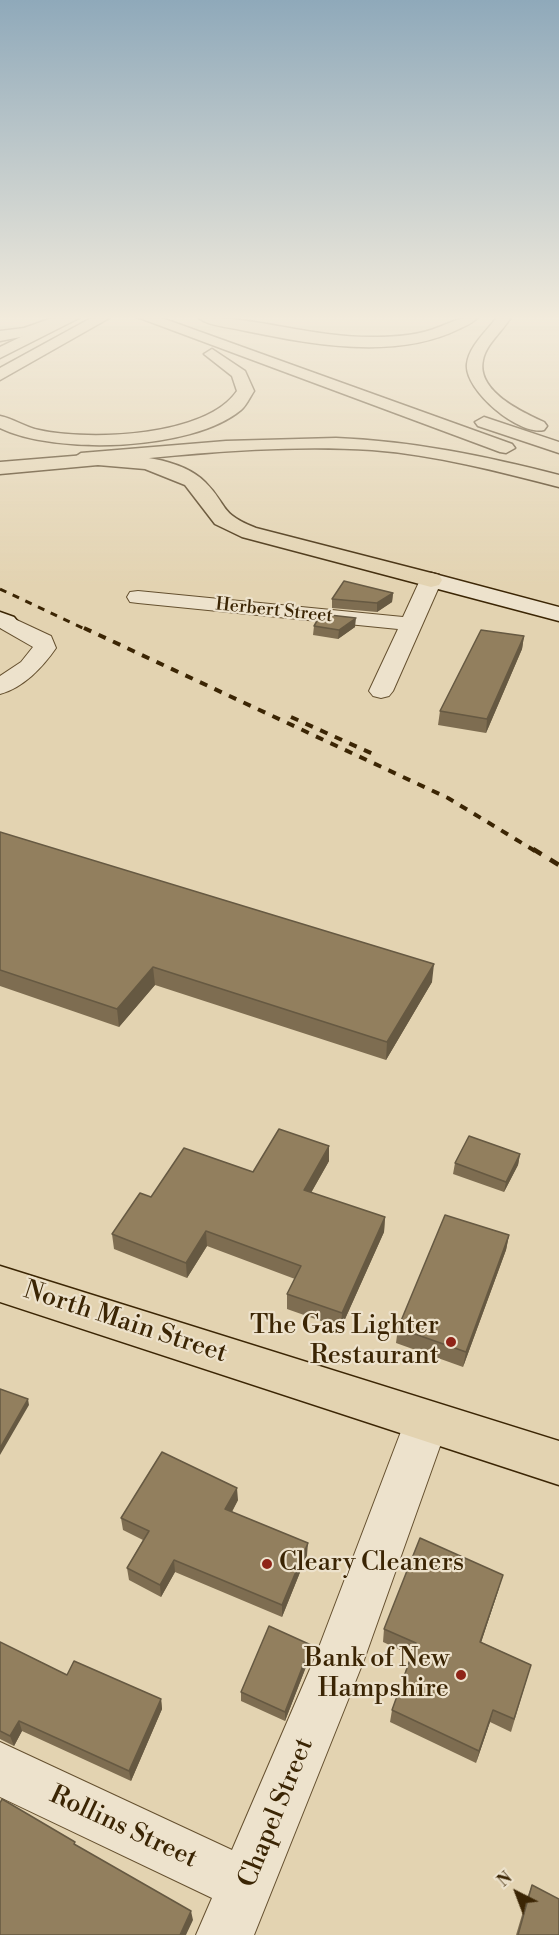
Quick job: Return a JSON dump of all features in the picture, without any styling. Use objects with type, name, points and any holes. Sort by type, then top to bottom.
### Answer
[{"type":"main road","points":[[0,421],[43,436],[109,440],[172,432],[201,424],[233,407]]},
{"type":"main road","points":[[392,407],[559,467]]},
{"type":"main road","points":[[506,407],[559,435]]},
{"type":"main road","points":[[466,416],[559,448]]},
{"type":"main road","points":[[0,468],[247,445],[337,444],[460,456],[559,481]]},
{"type":"main road","points":[[81,459],[155,466],[189,479],[202,488],[218,518],[229,525],[259,536],[431,580]]},
{"type":"main road","name":"North Main Street","points":[[0,1284],[559,1463]]},
{"type":"street","points":[[381,691],[431,580],[559,614]]},
{"type":"street","name":"Herbert Street","points":[[138,597],[410,624]]},
{"type":"street","points":[[0,687],[29,667],[45,648],[43,641],[2,622]]},
{"type":"street","name":"Chapel Street","points":[[225,1935],[339,1660],[427,1421]]},
{"type":"street","name":"Rollins Street","points":[[0,1769],[247,1886]]},
{"type":"building","points":[[344,581],[393,593],[377,603],[332,599]]},
{"type":"building","points":[[321,614],[356,618],[339,630],[314,626]]},
{"type":"building","points":[[481,630],[524,636],[487,719],[440,711]]},
{"type":"building","points":[[0,832],[434,964],[387,1042],[153,967],[117,1009],[0,970]]},
{"type":"building","points":[[279,1129],[329,1146],[304,1190],[385,1217],[342,1313],[287,1294],[301,1266],[206,1231],[186,1263],[112,1234],[140,1193],[151,1197],[184,1148],[253,1172]]},
{"type":"building","points":[[469,1136],[520,1154],[506,1182],[455,1163]]},
{"type":"building","points":[[445,1215],[509,1235],[466,1352],[398,1328]]},
{"type":"building","points":[[0,1389],[28,1399],[0,1448]]},
{"type":"building","points":[[162,1452],[237,1488],[225,1509],[308,1543],[282,1605],[174,1560],[160,1585],[127,1568],[149,1531],[121,1518]]},
{"type":"building","points":[[420,1538],[503,1575],[480,1642],[531,1665],[514,1719],[493,1710],[479,1751],[392,1710],[416,1643],[384,1629]]},
{"type":"building","points":[[269,1626],[311,1645],[285,1712],[241,1692]]},
{"type":"building","points":[[0,1642],[67,1675],[74,1661],[161,1699],[129,1771],[19,1721],[10,1736],[0,1731]]},
{"type":"building","points":[[2,1799],[75,1842],[74,1844],[191,1911],[180,1935],[0,1935],[0,1803]]},
{"type":"building","points":[[532,1885],[559,1899],[559,1935],[518,1935]]},
{"type":"railway","points":[[0,589],[87,630]]},
{"type":"railway","points":[[84,628],[448,798],[535,851]]},
{"type":"railway","points":[[291,717],[373,754]]},
{"type":"railway","points":[[533,849],[559,865]]},
{"type":"place","name":"The Gas Lighter Restaurant","points":[[451,1342]]},
{"type":"place","name":"Cleary Cleaners","points":[[267,1564]]},
{"type":"place","name":"Bank of New Hampshire","points":[[461,1675]]}]
